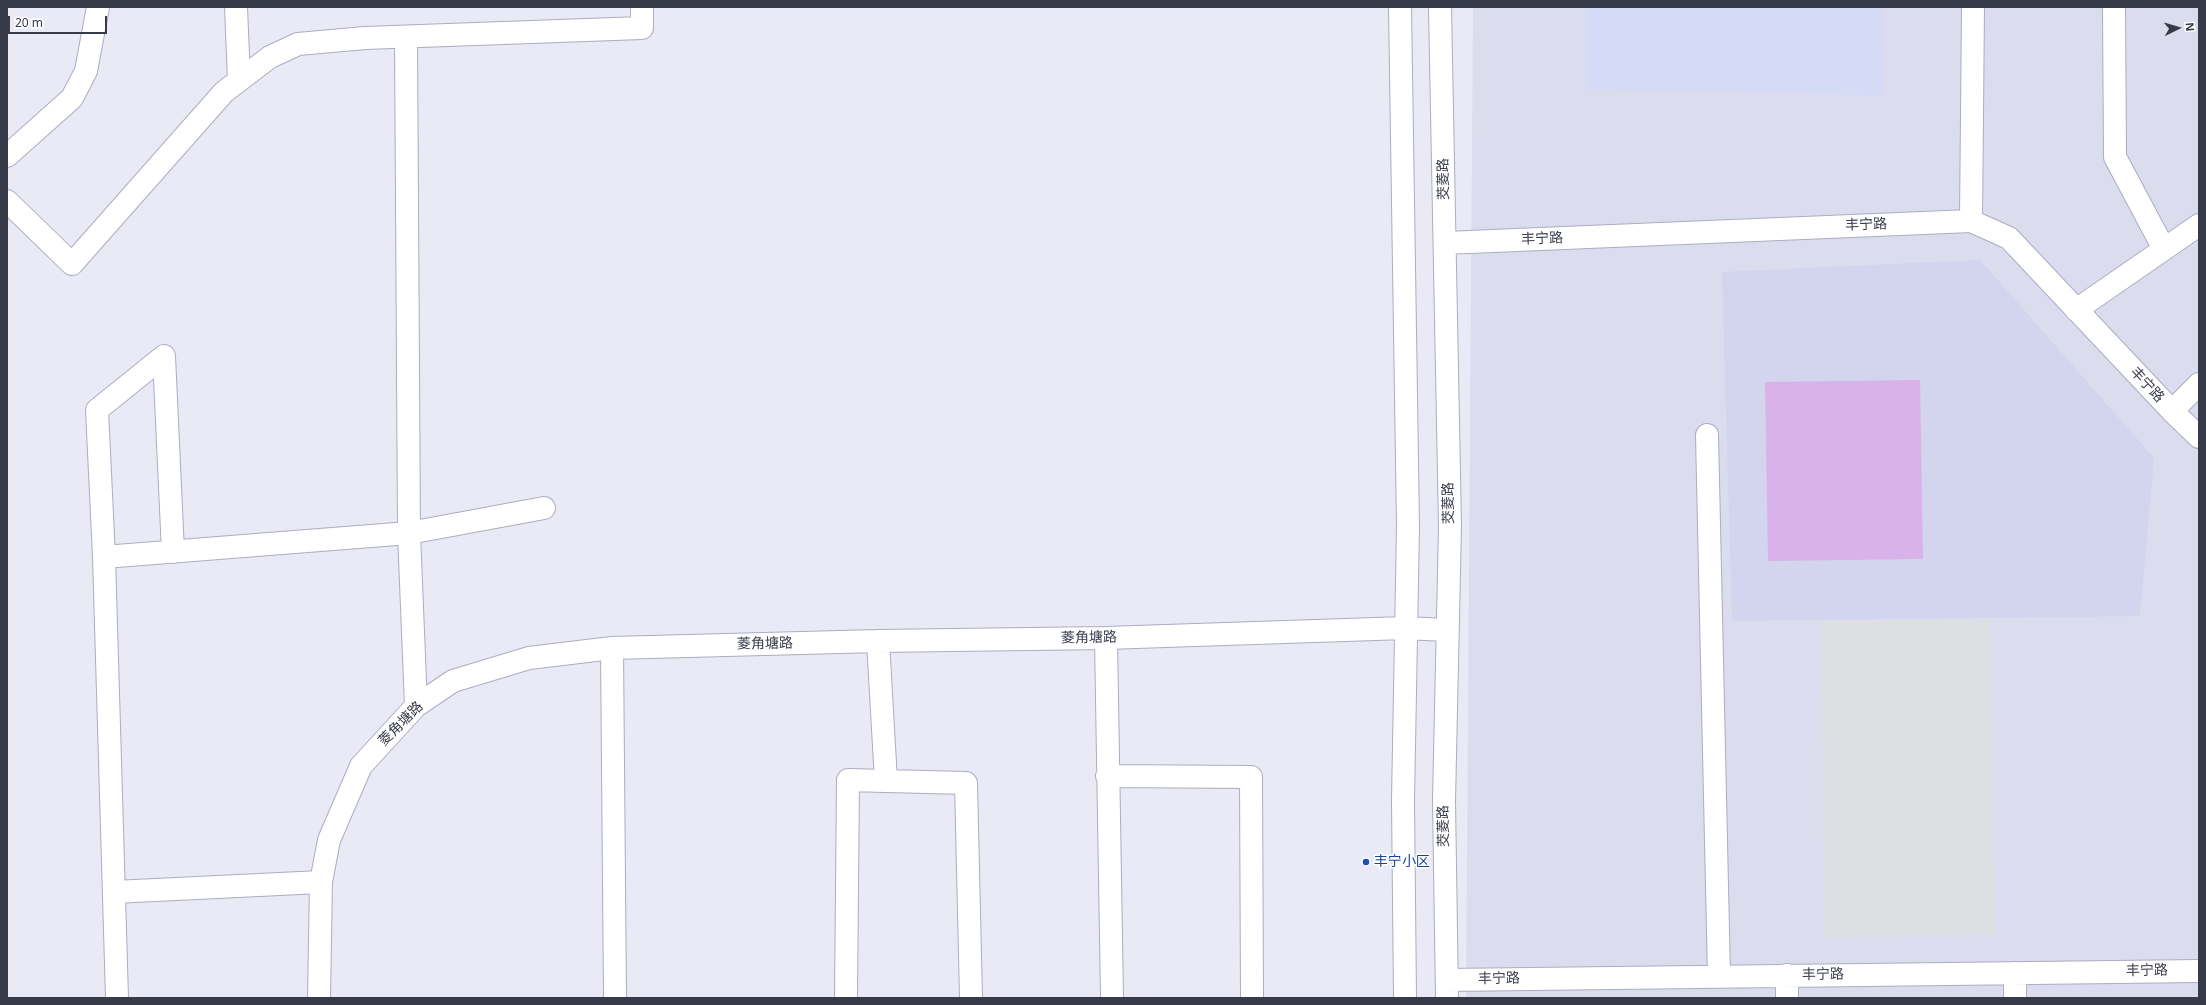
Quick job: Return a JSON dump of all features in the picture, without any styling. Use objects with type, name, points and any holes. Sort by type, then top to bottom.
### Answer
[{"type":"street","points":[[7,156],[72,98],[86,71],[98,7]]},
{"type":"street","points":[[236,7],[239,80]]},
{"type":"street","points":[[7,201],[72,264],[224,92],[270,57],[298,44],[406,37],[642,28],[642,7]]},
{"type":"street","points":[[1400,7],[1408,526],[1404,628],[1403,801],[1405,998]]},
{"type":"street","name":"茭菱路","points":[[1440,7],[1450,526],[1446,630],[1444,801],[1447,989]]},
{"type":"street","points":[[1971,221],[1973,7]]},
{"type":"street","points":[[2114,7],[2115,157],[2164,249]]},
{"type":"street","points":[[406,37],[409,533],[416,706]]},
{"type":"street","name":"丰宁路","points":[[1445,243],[1971,221],[2008,238],[2172,412],[2199,437]]},
{"type":"street","points":[[2076,310],[2199,225]]},
{"type":"street","points":[[117,998],[104,557],[96,410],[164,356],[173,552]]},
{"type":"street","points":[[2172,412],[2199,384]]},
{"type":"street","points":[[1707,435],[1719,976]]},
{"type":"street","points":[[104,557],[409,533],[544,508]]},
{"type":"street","name":"菱角塘路","points":[[319,998],[321,882],[329,840],[361,766],[416,706],[452,681],[529,658],[612,648],[878,641],[1106,638],[1404,628],[1446,630]]},
{"type":"street","points":[[1106,638],[1107,776],[1112,998]]},
{"type":"street","points":[[878,641],[886,781]]},
{"type":"street","points":[[612,648],[616,998]]},
{"type":"street","points":[[1107,776],[1251,777],[1252,998]]},
{"type":"street","points":[[846,998],[848,780],[966,783],[971,998]]},
{"type":"street","points":[[114,892],[321,882]]},
{"type":"street","name":"丰宁路","points":[[1447,989],[1719,976],[2199,971]]},
{"type":"street","points":[[2014,973],[2015,998]]},
{"type":"street","points":[[1787,975],[1787,998]]},
{"type":"shaded area","name":"丰宁小区","points":[[1473,7],[2199,7],[2199,998],[1466,998]]},
{"type":"shaded area","points":[[1586,7],[1882,7],[1883,95],[1586,89]]},
{"type":"shaded area","points":[[1980,260],[2154,458],[2140,616],[1732,621],[1722,272]]},
{"type":"shaded area","points":[[1920,380],[1923,559],[1768,561],[1765,382]]},
{"type":"shaded area","points":[[1990,619],[1995,935],[1825,937],[1821,621]]},
{"type":"place","name":"丰宁小区","points":[[1366,862]]}]
